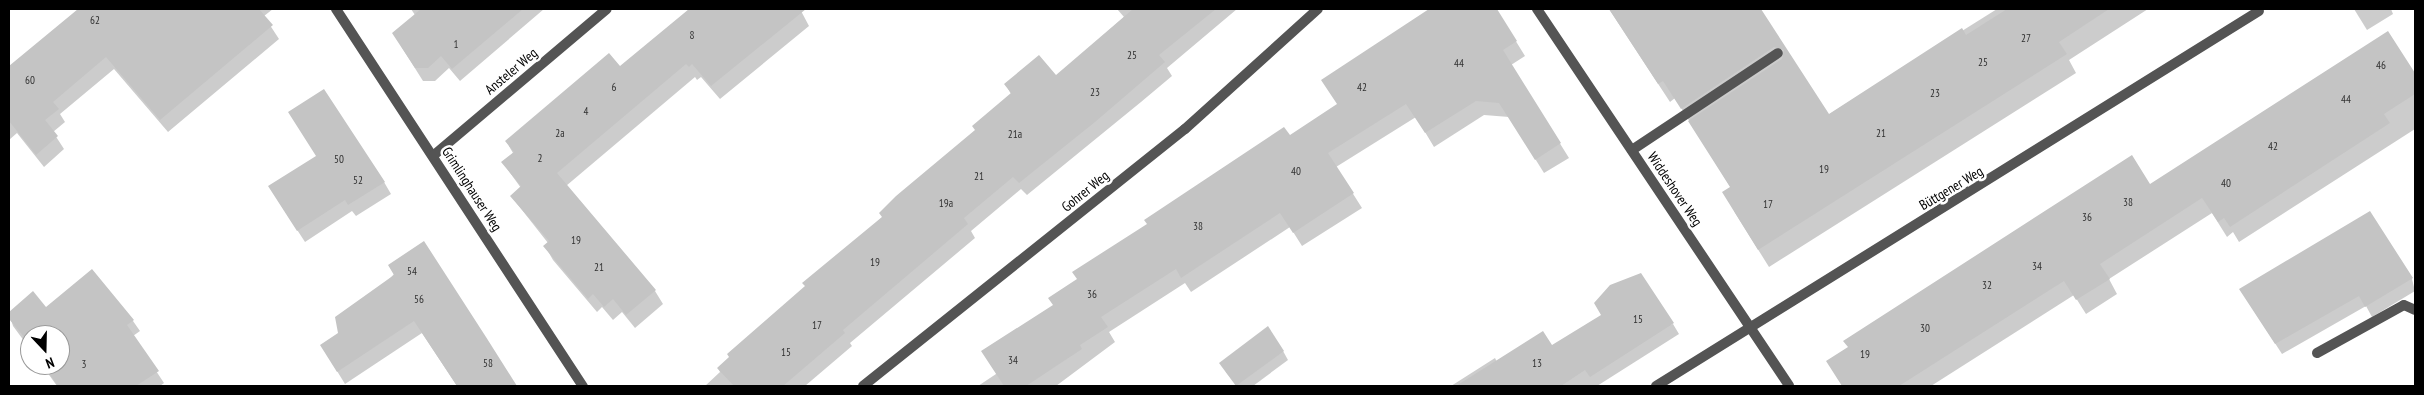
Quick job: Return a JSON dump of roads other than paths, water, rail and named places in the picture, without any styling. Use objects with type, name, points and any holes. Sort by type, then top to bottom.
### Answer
[{"type":"street","name":"Grimlinghauser Weg","points":[[336,9],[434,155],[583,386]]},
{"type":"street","name":"Ansteler Weg","points":[[434,155],[606,9]]},
{"type":"street","name":"Gohrer Weg","points":[[863,386],[1184,129],[1318,9]]},
{"type":"street","name":"Widdeshover Weg","points":[[1537,9],[1789,386]]},
{"type":"street","name":"Büttgener Weg","points":[[1656,386],[1750,326],[2111,106],[2259,11]]},
{"type":"street","points":[[1632,150],[1778,53]]},
{"type":"street","points":[[2316,354],[2404,305],[2415,310]]}]
